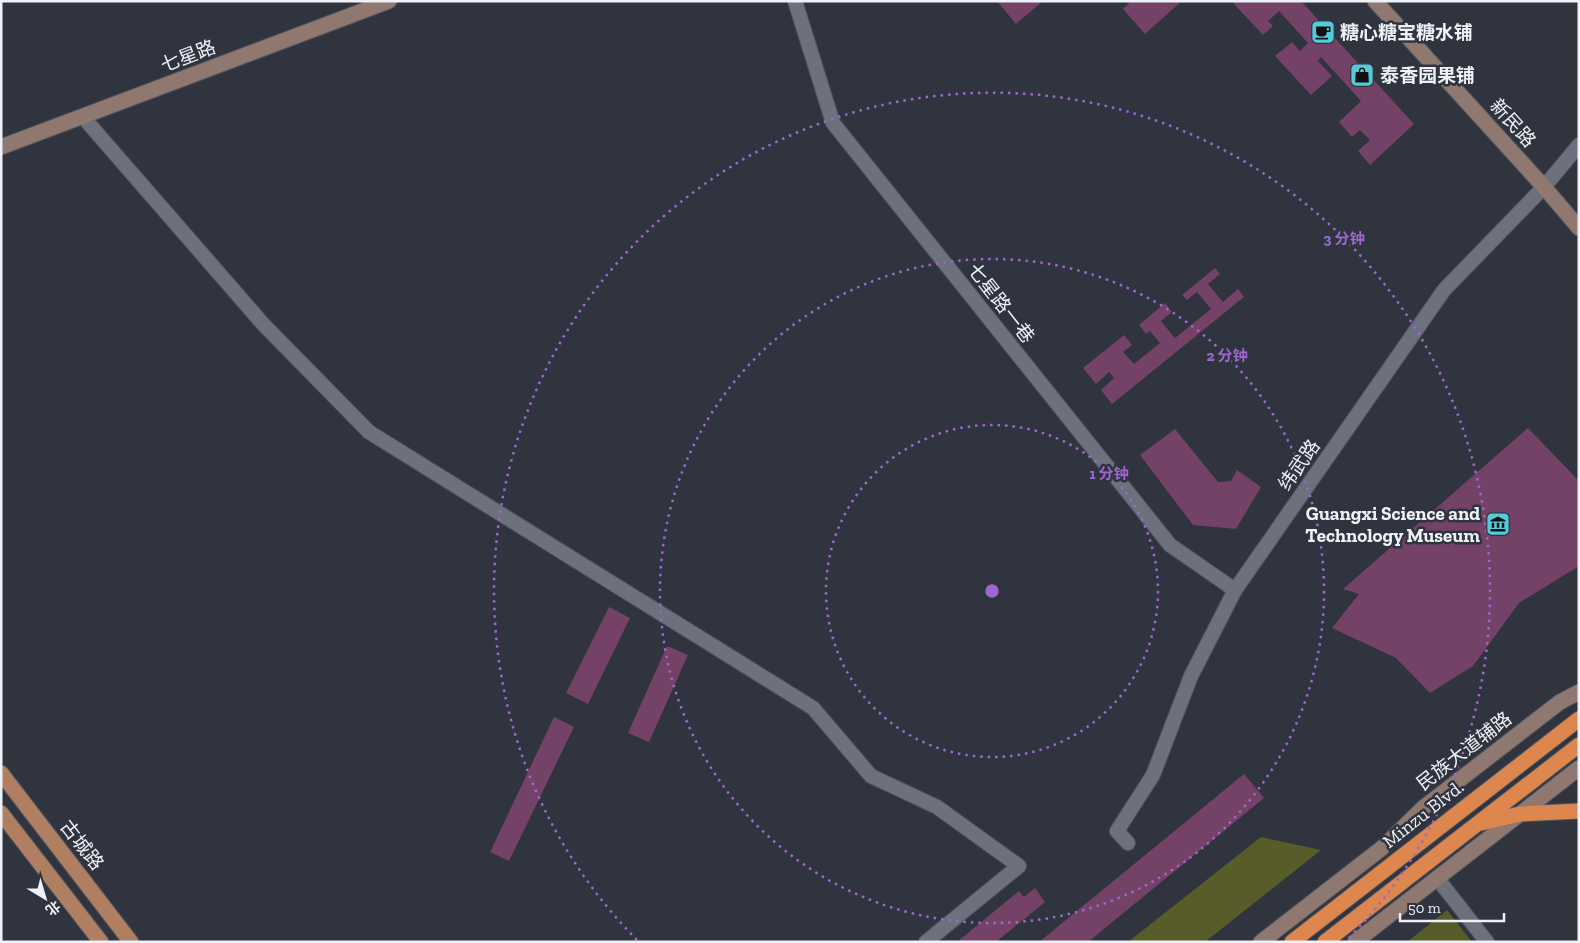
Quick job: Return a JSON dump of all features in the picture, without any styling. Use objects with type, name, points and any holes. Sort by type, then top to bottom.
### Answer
[{"type":"highway","name":"Minzu Blvd.","points":[[1292,942],[1579,719]]},
{"type":"highway","points":[[1325,942],[1579,745]]},
{"type":"highway","points":[[1477,824],[1520,814],[1579,811]]},
{"type":"main road","name":"七星路","points":[[1,147],[389,1]]},
{"type":"main road","name":"新民路","points":[[1375,1],[1579,228]]},
{"type":"main road","name":"民族大道辅路","points":[[1261,942],[1382,848],[1423,808],[1560,702],[1579,692]]},
{"type":"main road","points":[[1355,942],[1579,768]]},
{"type":"main road","name":"古城路","points":[[1,773],[131,942]]},
{"type":"main road","points":[[1,813],[101,942]]},
{"type":"street","name":"七星路一巷","points":[[794,1],[834,122],[1170,545],[1235,590]]},
{"type":"street","points":[[83,116],[263,324],[369,432],[813,708],[871,776],[937,807],[1019,866],[926,942]]},
{"type":"street","name":"纬武路","points":[[1128,843],[1117,831],[1153,775],[1190,676],[1235,590],[1444,290],[1544,187],[1579,145]]},
{"type":"street","points":[[1437,878],[1487,942]]},
{"type":"green space","points":[[1261,837],[1321,850],[1205,942],[1128,942]]},
{"type":"green space","points":[[1447,910],[1472,942],[1407,942]]},
{"type":"building","points":[[997,1],[1043,1],[1016,24]]},
{"type":"building","points":[[1131,1],[1182,1],[1145,34],[1123,9]]},
{"type":"building","points":[[1235,1],[1301,1],[1414,124],[1370,165],[1358,151],[1370,140],[1360,130],[1352,137],[1339,122],[1361,101],[1321,57],[1318,61],[1332,76],[1311,95],[1275,56],[1292,42],[1300,51],[1308,43],[1279,11],[1268,21],[1273,26],[1263,35],[1233,3]]},
{"type":"building","points":[[1215,268],[1220,274],[1208,284],[1223,302],[1238,289],[1244,297],[1112,404],[1101,390],[1114,378],[1109,372],[1096,384],[1083,368],[1124,335],[1132,345],[1123,352],[1134,364],[1160,343],[1150,331],[1146,334],[1139,325],[1165,303],[1172,312],[1161,321],[1175,338],[1211,309],[1197,292],[1187,300],[1182,295]]},
{"type":"building","name":"Guangxi Science and Technology Museum","points":[[1528,428],[1579,481],[1579,566],[1519,603],[1473,666],[1430,693],[1396,658],[1332,628],[1359,594],[1343,589]]},
{"type":"building","points":[[1175,429],[1218,482],[1231,481],[1237,470],[1261,487],[1236,529],[1193,525],[1140,455]]},
{"type":"building","points":[[609,607],[630,618],[588,704],[566,693]]},
{"type":"building","points":[[667,646],[688,655],[649,742],[628,733]]},
{"type":"building","points":[[554,717],[574,727],[509,861],[490,852]]},
{"type":"building","points":[[1244,774],[1264,798],[1088,942],[1039,942]]},
{"type":"building","points":[[1035,888],[1045,902],[996,942],[957,942],[1019,891],[1024,897]]},
{"type":"place","name":"糖心糖宝糖水铺","points":[[1323,32]]},
{"type":"place","name":"泰香园果铺","points":[[1362,75]]},
{"type":"place","name":"Guangxi Science and Technology Museum","points":[[1498,524]]}]
